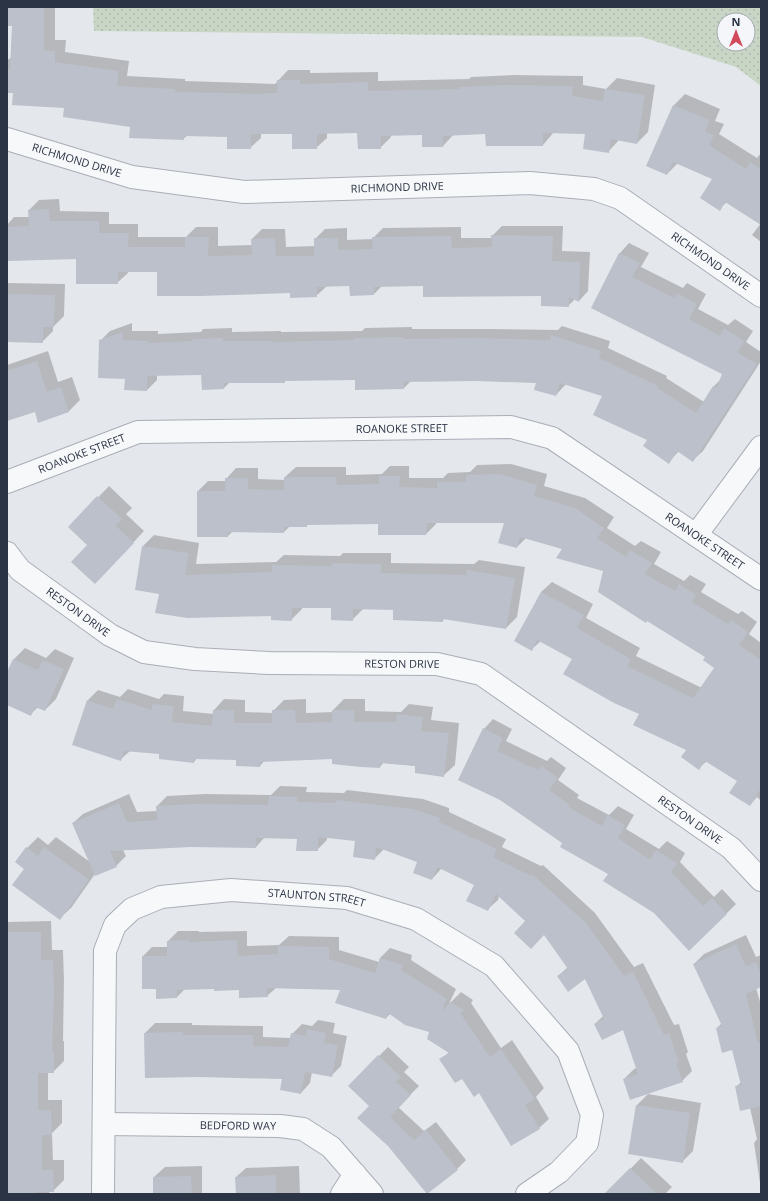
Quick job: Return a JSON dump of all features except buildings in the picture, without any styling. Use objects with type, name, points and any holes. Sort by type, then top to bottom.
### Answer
[{"type":"street","name":"RICHMOND DRIVE","points":[[7,139],[132,177],[244,192],[530,183],[594,189],[620,198],[761,296]]},
{"type":"street","name":"ROANOKE STREET","points":[[7,482],[138,432],[510,427],[552,438],[761,579]]},
{"type":"street","points":[[696,535],[761,447]]},
{"type":"street","name":"RESTON DRIVE","points":[[7,553],[20,570],[110,635],[144,652],[195,659],[269,663],[437,664],[481,674],[731,848],[761,880]]},
{"type":"street","name":"STAUNTON STREET","points":[[103,1194],[105,951],[115,925],[132,909],[161,897],[231,890],[347,898],[416,919],[494,966],[568,1050],[592,1115],[587,1143],[559,1172],[527,1194]]},
{"type":"street","name":"BEDFORD WAY","points":[[104,1124],[280,1126],[303,1129],[331,1147],[372,1194]]},
{"type":"street","points":[[342,1194],[355,1174]]},
{"type":"green space","points":[[93,7],[761,7],[761,86],[736,67],[642,37],[94,31]]}]
